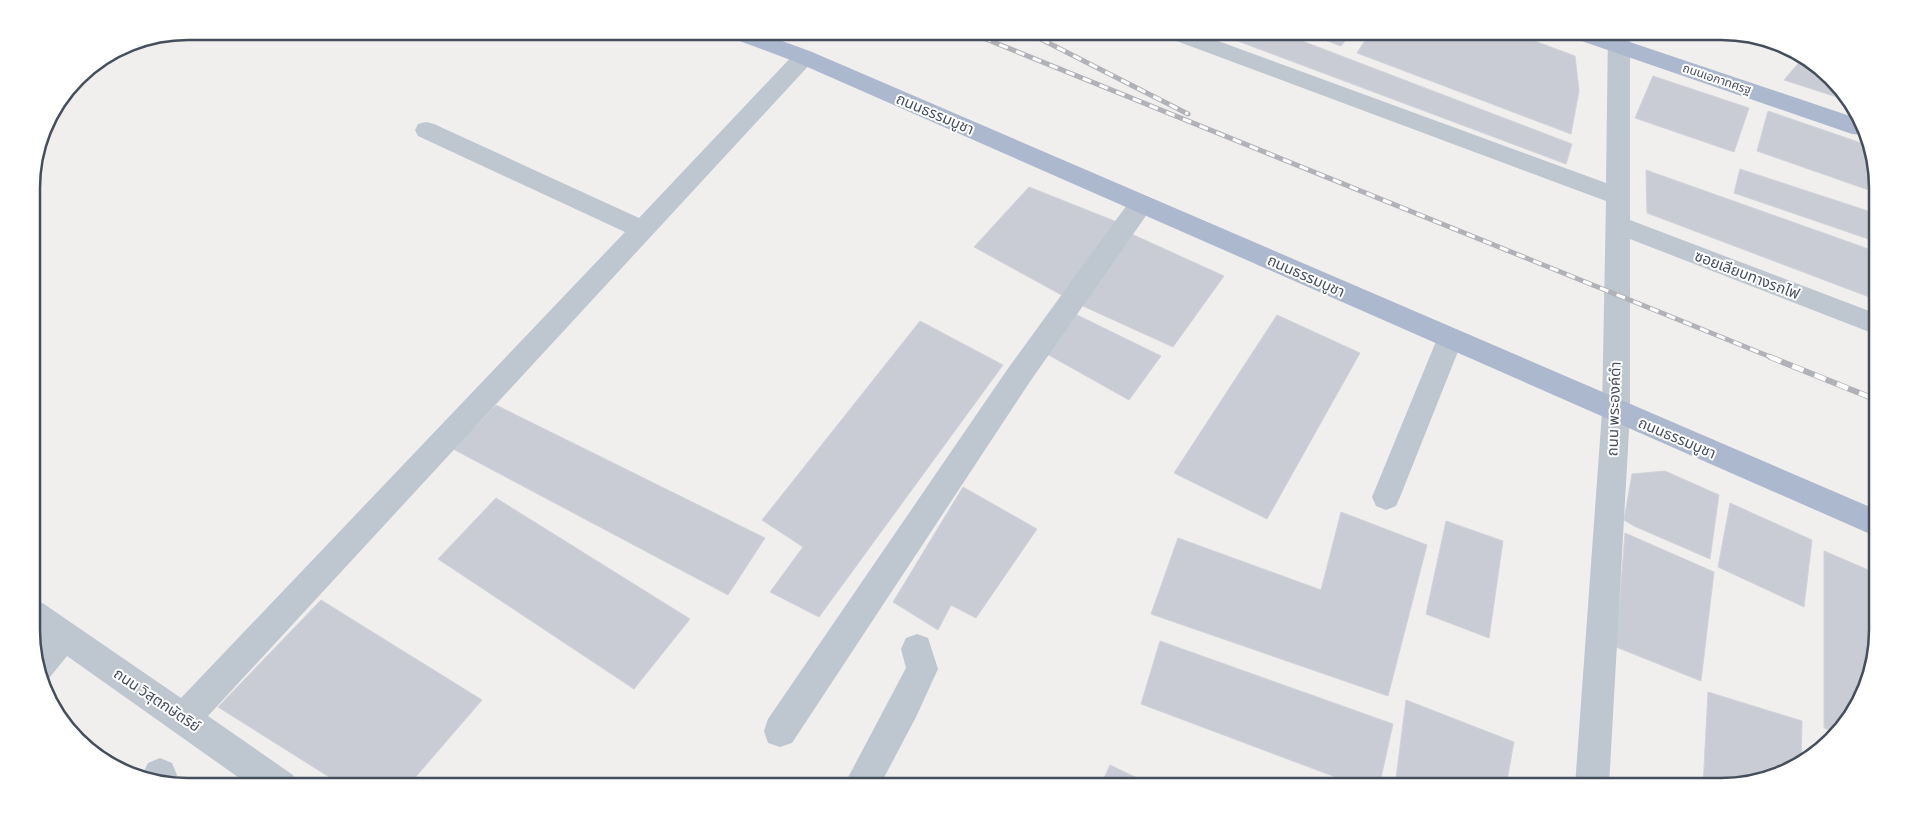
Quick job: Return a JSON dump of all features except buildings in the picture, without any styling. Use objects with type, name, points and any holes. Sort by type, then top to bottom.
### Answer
[{"type":"main road","name":"ถนนธรรมบูชา","points":[[757,40],[804,58],[1616,412],[1869,520]]},
{"type":"main road","name":"ถนนเอกาทศรฐ","points":[[1621,40],[1856,126]]},
{"type":"street","points":[[1194,40],[1616,196]]},
{"type":"street","name":"ถนน พระองค์ดำ","points":[[1593,778],[1616,412],[1618,40]]},
{"type":"street","points":[[184,718],[804,58]]},
{"type":"street","points":[[426,130],[643,230]]},
{"type":"street","points":[[780,731],[1019,375],[1141,204]]},
{"type":"street","name":"ซอยเลียบทางรถไฟ","points":[[1616,224],[1869,322]]},
{"type":"street","points":[[1386,497],[1450,339]]},
{"type":"street","name":"ถนน วิสุตกษัตริย์","points":[[40,620],[184,718],[267,778]]},
{"type":"street","points":[[43,661],[63,637]]},
{"type":"street","points":[[865,778],[905,706],[922,669],[917,649]]},
{"type":"railway","points":[[988,40],[1773,358]]},
{"type":"railway","points":[[1043,40],[1188,114]]},
{"type":"railway","points":[[1770,357],[1869,397]]}]
